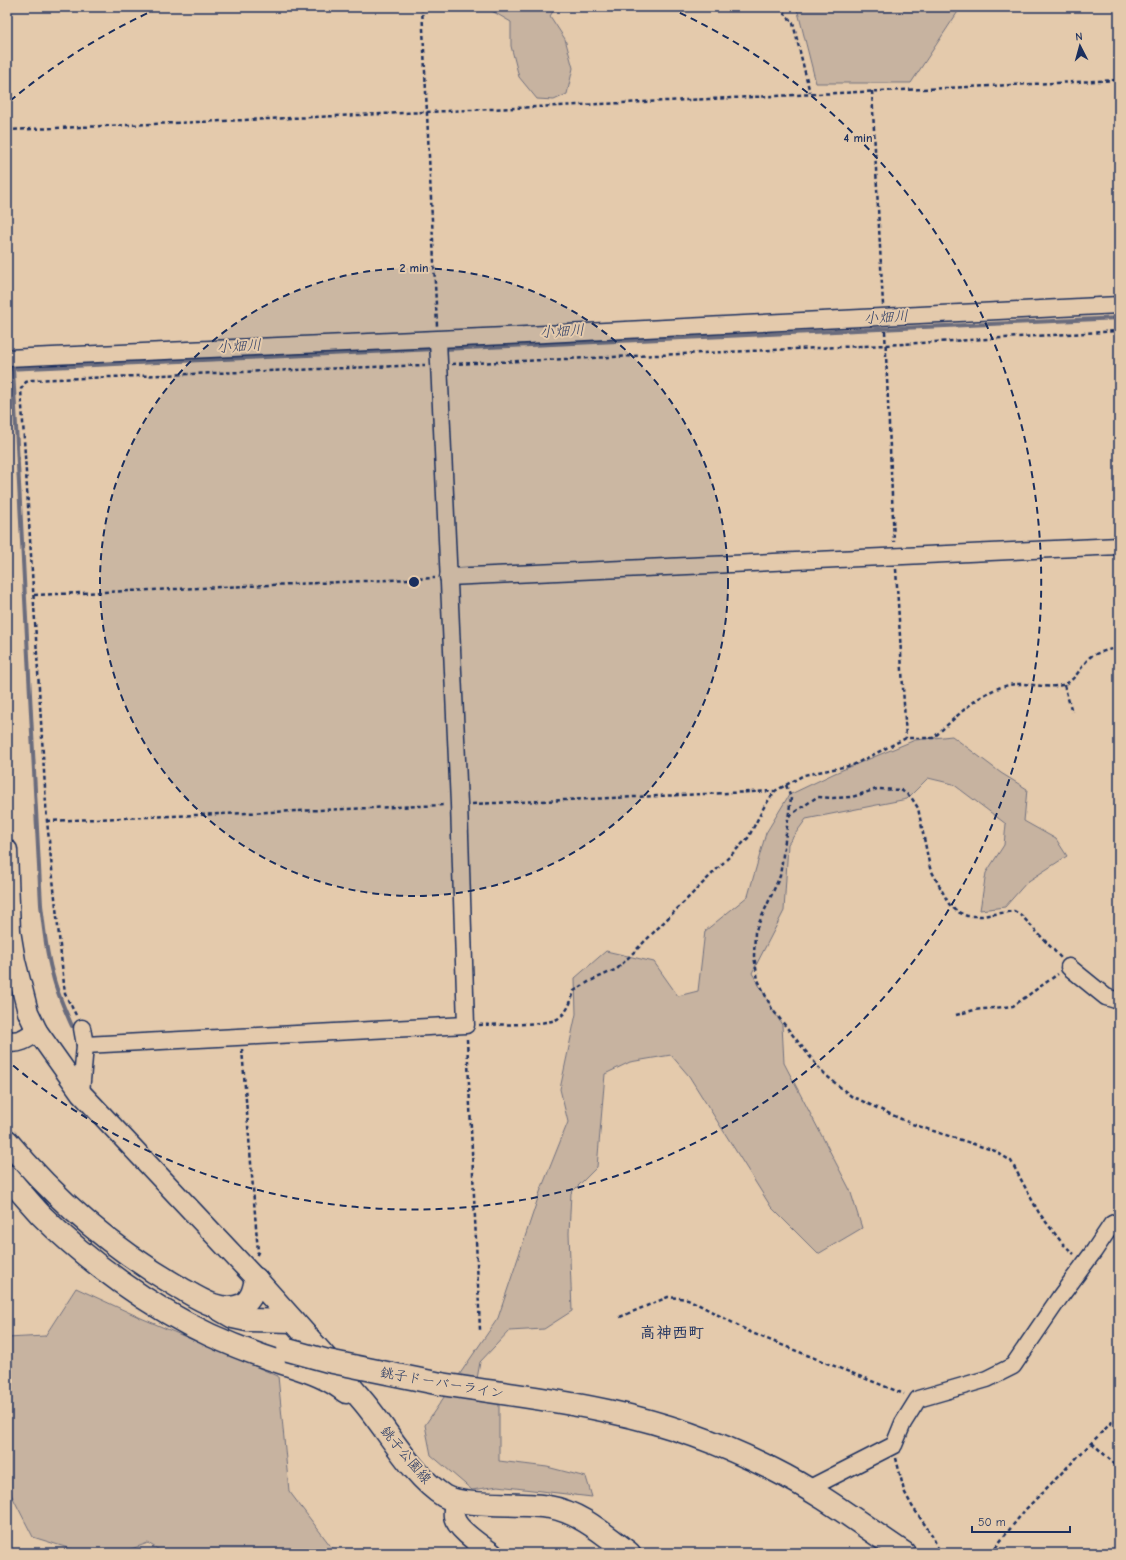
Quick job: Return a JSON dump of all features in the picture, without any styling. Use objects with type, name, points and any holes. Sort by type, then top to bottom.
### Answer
[{"type":"main road","points":[[7,1141],[63,1200],[115,1245],[168,1281],[233,1317],[247,1320],[293,1321]]},
{"type":"main road","name":"銚子ドーバーライン","points":[[7,1161],[67,1222],[92,1244],[121,1266],[173,1299],[207,1317],[265,1343],[328,1361],[441,1384],[612,1412],[658,1423],[695,1435],[774,1470],[808,1489],[904,1553]]},
{"type":"main road","points":[[7,1176],[40,1214],[59,1232],[119,1281],[150,1302],[209,1335],[241,1349],[327,1379],[351,1396],[363,1401]]},
{"type":"main road","points":[[212,1306],[229,1307],[242,1305],[249,1300],[254,1277]]},
{"type":"main road","name":"銚子公園線","points":[[254,1277],[363,1401],[415,1469],[432,1486],[445,1496],[455,1500],[472,1502],[528,1504],[550,1507],[567,1512],[583,1520],[629,1553]]},
{"type":"street","points":[[7,358],[438,340],[1119,305]]},
{"type":"street","points":[[85,1045],[466,1025],[459,804],[438,340]]},
{"type":"street","points":[[448,577],[1119,546]]},
{"type":"street","points":[[7,850],[10,931],[15,961],[28,1012],[37,1031],[81,1093],[254,1277]]},
{"type":"street","points":[[1069,967],[1106,997],[1119,1001]]},
{"type":"street","points":[[81,1093],[85,1045],[82,1028]]},
{"type":"street","points":[[7,1042],[24,1040],[37,1031]]},
{"type":"street","points":[[808,1489],[894,1445],[903,1423],[918,1399],[987,1379],[1013,1366],[1112,1224],[1119,1221]]},
{"type":"street","points":[[455,1500],[454,1516],[456,1522],[466,1533],[492,1553]]},
{"type":"path","points":[[422,7],[438,340]]},
{"type":"path","points":[[780,7],[793,23],[810,94]]},
{"type":"path","points":[[7,130],[428,113],[1119,80]]},
{"type":"path","points":[[872,91],[883,318],[886,345],[895,556],[906,738]]},
{"type":"path","points":[[82,1028],[65,994],[47,822],[21,389],[26,382],[32,380],[886,345],[1119,332]]},
{"type":"path","points":[[34,595],[448,577]]},
{"type":"path","points":[[47,822],[775,791],[804,775],[853,765],[906,738],[933,738],[978,699],[993,690],[1007,685],[1064,685],[1073,678],[1091,656],[1119,647]]},
{"type":"path","points":[[1064,685],[1072,712]]},
{"type":"path","points":[[786,785],[791,798],[780,876],[755,932],[754,956],[758,980],[772,1009],[823,1073],[851,1096],[912,1124],[995,1151],[1011,1161],[1039,1213],[1063,1244],[1084,1264]]},
{"type":"path","points":[[789,816],[817,797],[852,797],[877,789],[901,790],[911,797],[918,808],[930,868],[949,904],[958,912],[967,916],[982,916],[1014,911],[1021,915],[1069,967],[1013,1006],[974,1010],[956,1015]]},
{"type":"path","points":[[480,1330],[466,1025],[545,1023],[559,1019],[569,1007],[574,992],[590,981],[617,968],[748,838],[775,791]]},
{"type":"path","points":[[241,1037],[258,1252],[254,1277]]},
{"type":"path","points":[[620,1317],[668,1297],[688,1299],[752,1333],[918,1399]]},
{"type":"path","points":[[991,1553],[1025,1510],[1112,1422],[1119,1421]]},
{"type":"path","points":[[1092,1443],[1119,1468]]},
{"type":"path","points":[[894,1445],[899,1476],[904,1491],[912,1506],[932,1535],[940,1553]]},
{"type":"shaded area","points":[[490,7],[556,7],[550,16],[565,39],[573,68],[567,94],[554,100],[537,99],[519,77],[511,46],[511,22],[492,11]]},
{"type":"shaded area","points":[[794,7],[961,7],[911,83],[816,83],[798,12]]},
{"type":"shaded area","points":[[952,736],[1001,773],[1027,789],[1024,821],[1056,839],[1067,856],[1027,882],[1005,907],[980,910],[986,873],[1004,845],[1006,824],[953,784],[928,778],[907,799],[806,819],[788,844],[784,911],[752,973],[782,1025],[784,1063],[850,1190],[862,1228],[818,1254],[771,1207],[689,1076],[671,1055],[630,1062],[605,1074],[597,1167],[571,1193],[569,1233],[572,1311],[544,1329],[509,1331],[480,1362],[477,1379],[499,1405],[499,1461],[547,1467],[586,1477],[592,1497],[498,1486],[472,1490],[431,1455],[425,1425],[498,1318],[540,1192],[568,1122],[560,1089],[576,1014],[575,978],[606,951],[654,962],[678,996],[698,991],[705,931],[748,896],[766,833],[789,795],[835,773],[915,740]]},
{"type":"shaded area","points":[[76,1288],[141,1318],[278,1376],[289,1491],[336,1553],[164,1553],[148,1543],[120,1553],[84,1553],[33,1537],[11,1494],[7,1462],[7,1338],[45,1336]]},
{"type":"waterway","name":"小畑川","points":[[442,349],[1119,318]]},
{"type":"waterway","name":"小畑川","points":[[7,369],[435,349]]},
{"type":"waterway","points":[[13,369],[41,905],[51,967],[59,995],[72,1026]]},
{"type":"district","name":"高神西町","points":[[672,1333]]}]
